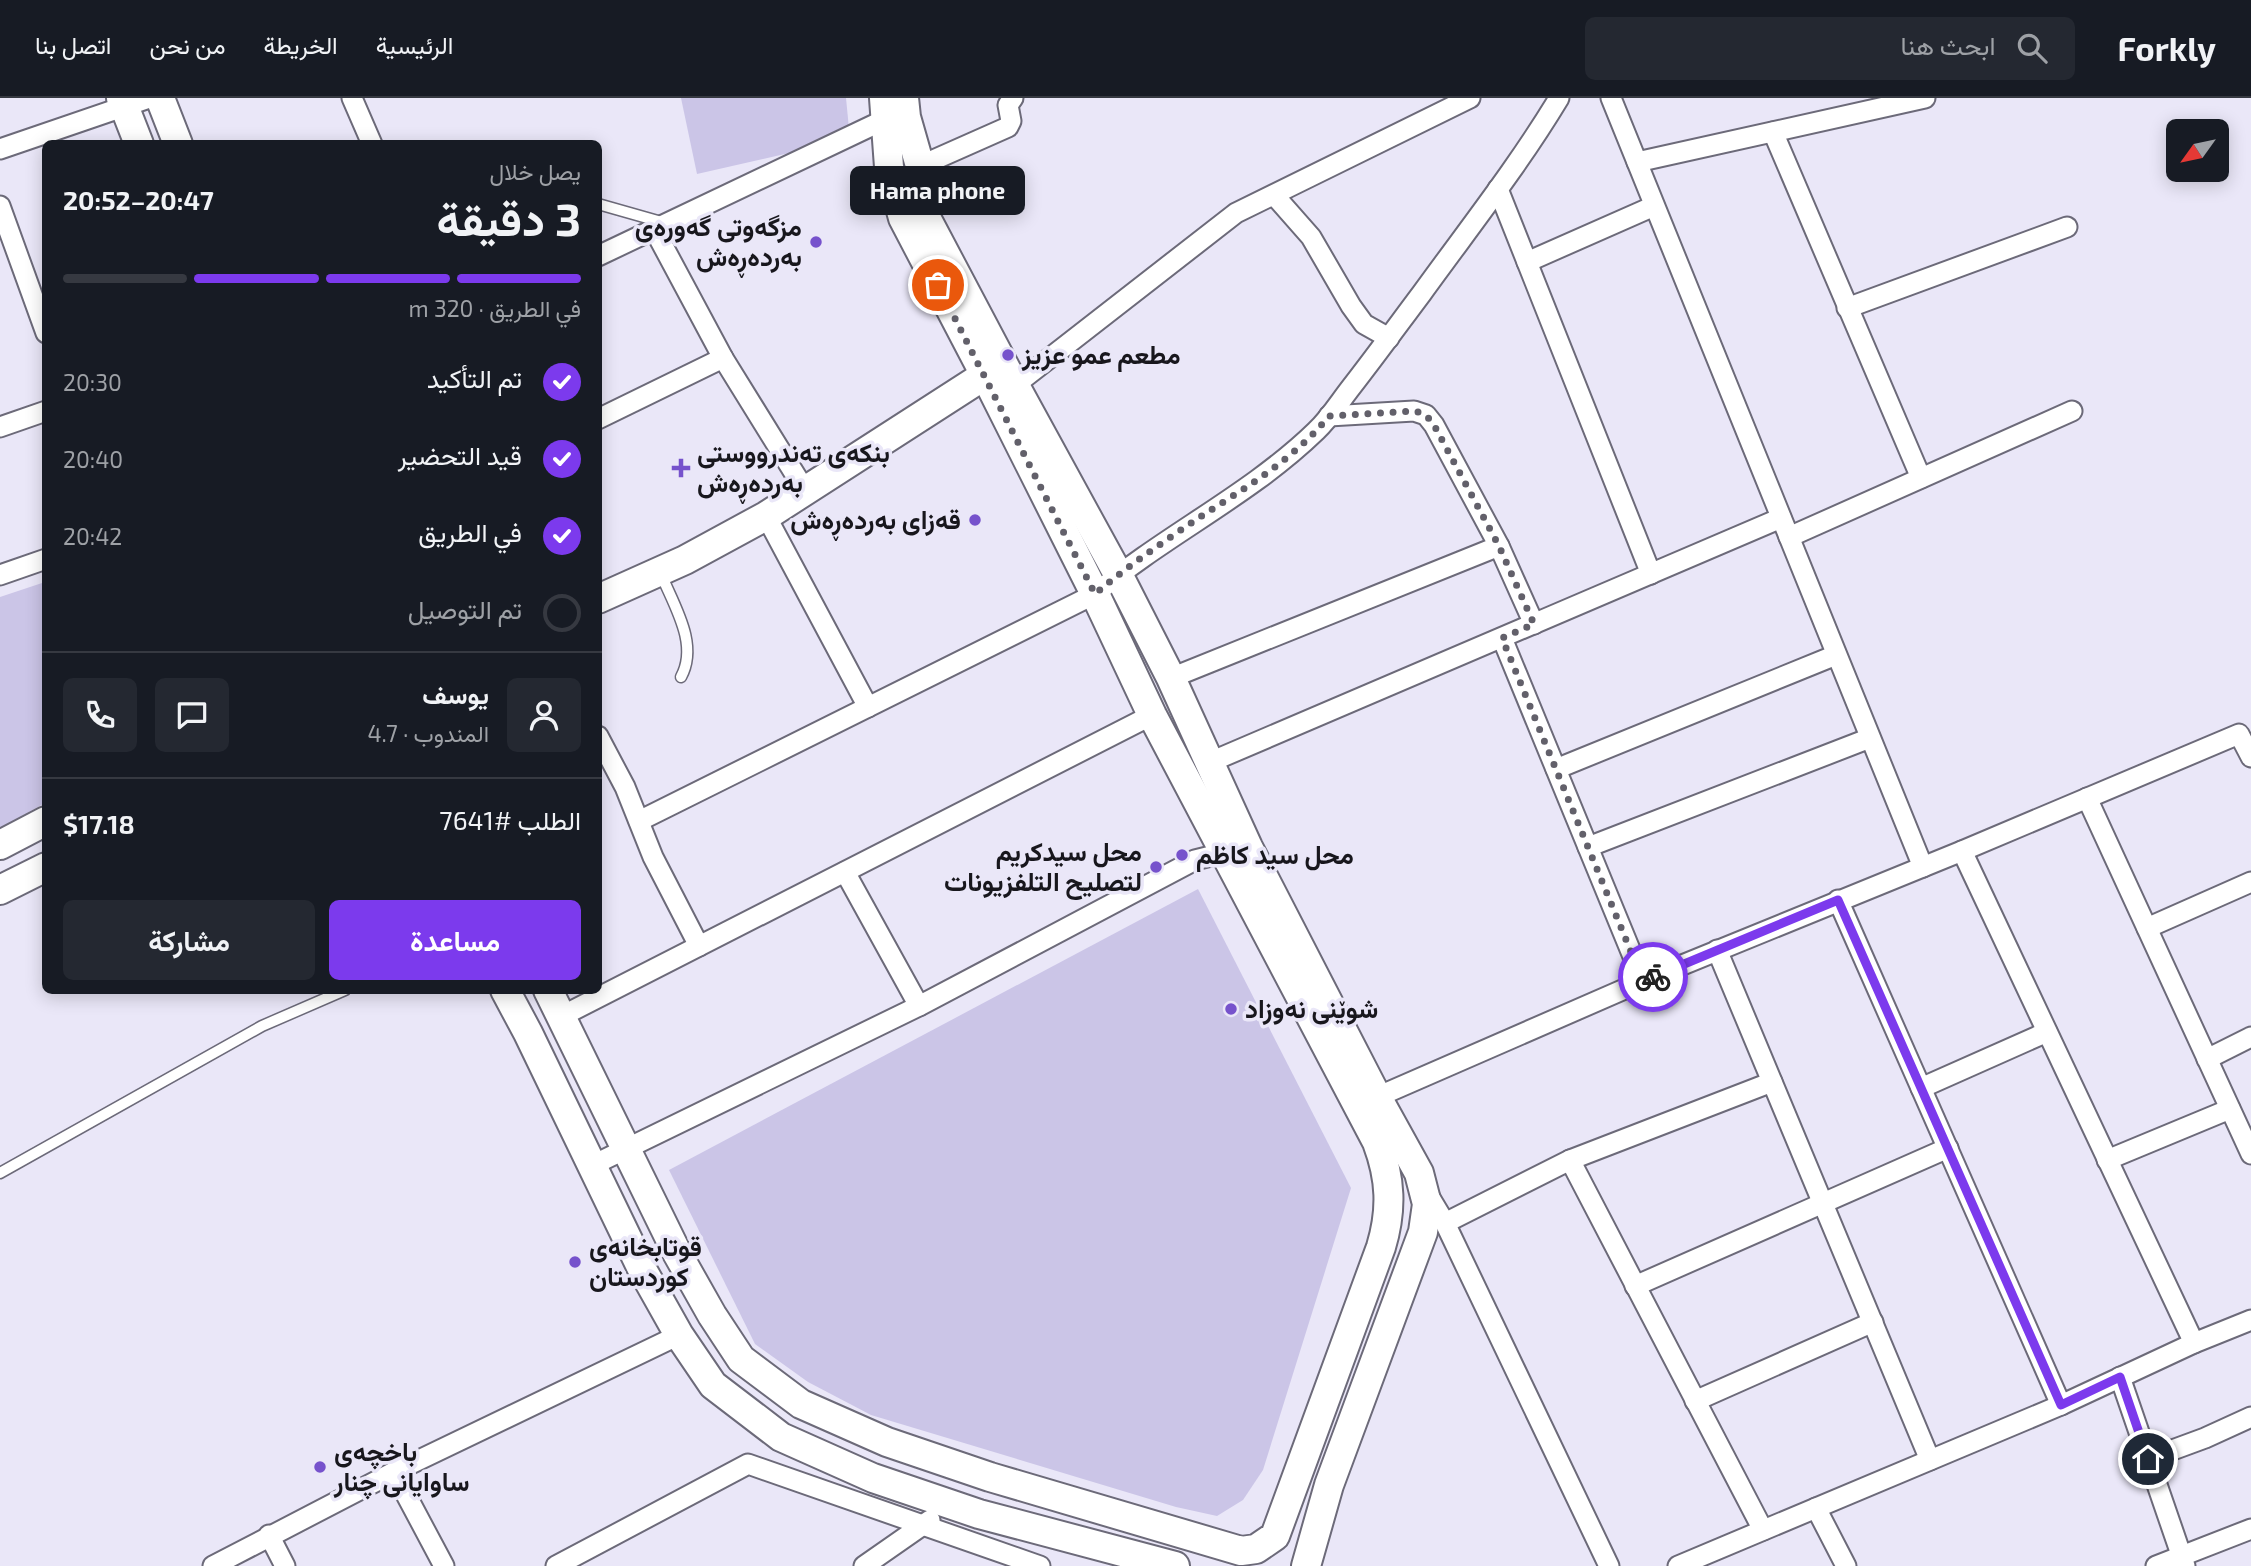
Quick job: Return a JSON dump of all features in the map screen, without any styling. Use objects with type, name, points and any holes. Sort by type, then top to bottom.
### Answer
[{"type":"main road","points":[[160,98],[176,140]]},
{"type":"main road","points":[[904,98],[906,117],[920,166],[921,208],[1118,574],[1171,678],[1248,847],[1419,1173],[1425,1190],[1426,1219],[1423,1232],[1329,1485],[1306,1566]]},
{"type":"main road","points":[[132,101],[138,140]]},
{"type":"main road","points":[[885,109],[889,167],[903,218],[1095,594],[1152,715],[1377,1142],[1389,1184],[1390,1205],[1381,1247],[1265,1550]]},
{"type":"main road","points":[[602,597],[685,560],[766,516],[985,375]]},
{"type":"main road","points":[[0,845],[42,823]]},
{"type":"main road","points":[[0,890],[42,869]]},
{"type":"main road","points":[[507,994],[643,1270],[679,1335],[713,1385],[781,1437],[873,1478],[979,1514],[1174,1566]]},
{"type":"main road","points":[[550,994],[677,1253],[741,1359],[801,1404],[887,1442],[990,1477],[1241,1551],[1265,1550],[1297,1566]]},
{"type":"street","points":[[352,98],[370,140]]},
{"type":"street","points":[[920,166],[1008,127],[1011,118],[1007,105],[1013,98]]},
{"type":"street","points":[[1015,385],[1237,213],[1470,98]]},
{"type":"street","points":[[639,821],[1095,594],[1118,574],[1259,480],[1317,430],[1329,416],[1532,144],[1559,98]]},
{"type":"street","points":[[1611,98],[1923,867]]},
{"type":"street","points":[[1637,162],[1925,98]]},
{"type":"street","points":[[0,149],[132,101]]},
{"type":"street","points":[[602,254],[662,227],[885,109]]},
{"type":"street","points":[[1773,132],[1921,478]]},
{"type":"street","points":[[1498,189],[1651,574]]},
{"type":"street","points":[[1274,195],[1311,237],[1364,324],[1389,338]]},
{"type":"street","points":[[0,206],[42,322]]},
{"type":"street","points":[[1527,262],[1654,206]]},
{"type":"street","points":[[1847,308],[2067,226]]},
{"type":"street","points":[[662,227],[723,358],[806,492]]},
{"type":"street","points":[[602,417],[723,358]]},
{"type":"street","points":[[1329,416],[1415,411],[1426,415],[1434,425],[1499,546],[1534,624]]},
{"type":"street","points":[[1789,537],[2072,411]]},
{"type":"street","points":[[0,427],[42,412]]},
{"type":"street","points":[[766,516],[868,706]]},
{"type":"street","points":[[1209,763],[1781,518]]},
{"type":"street","points":[[1171,678],[1499,546]]},
{"type":"street","points":[[0,575],[42,560]]},
{"type":"street","points":[[1502,638],[1643,981]]},
{"type":"street","points":[[1556,769],[1836,655]]},
{"type":"street","points":[[562,1016],[1152,715]]},
{"type":"street","points":[[1377,1097],[1643,981],[2239,734],[2251,757]]},
{"type":"street","points":[[1588,847],[1870,738]]},
{"type":"street","points":[[602,744],[625,787],[653,857],[699,946]]},
{"type":"street","points":[[2087,798],[2251,1154]]},
{"type":"street","points":[[1962,851],[2194,1343]]},
{"type":"street","points":[[593,1165],[919,1006],[1195,860],[1223,853]]},
{"type":"street","points":[[845,872],[919,1006]]},
{"type":"street","points":[[2147,928],[2251,882]]},
{"type":"street","points":[[1838,900],[2061,1405]]},
{"type":"street","points":[[1717,950],[1930,1460]]},
{"type":"street","points":[[1921,1088],[2047,1032]]},
{"type":"street","points":[[2207,1059],[2251,1037]]},
{"type":"street","points":[[1445,1223],[1570,1160],[1772,1082]]},
{"type":"street","points":[[2107,1160],[2230,1109]]},
{"type":"street","points":[[1635,1286],[1948,1148]]},
{"type":"street","points":[[1570,1160],[1763,1530]]},
{"type":"street","points":[[1425,1190],[1445,1223],[1609,1566]]},
{"type":"street","points":[[1678,1566],[2061,1405],[2194,1343],[2251,1320]]},
{"type":"street","points":[[1695,1401],[1872,1322]]},
{"type":"street","points":[[214,1566],[394,1472],[679,1335]]},
{"type":"street","points":[[2120,1377],[2183,1561]]},
{"type":"street","points":[[2148,1459],[2251,1417]]},
{"type":"street","points":[[556,1566],[748,1464],[1040,1566]]},
{"type":"street","points":[[394,1472],[444,1566]]},
{"type":"street","points":[[864,1566],[951,1504]]},
{"type":"street","points":[[1816,1508],[1846,1566]]},
{"type":"street","points":[[2155,1566],[2183,1561],[2251,1529]]},
{"type":"street","points":[[269,1535],[285,1566]]},
{"type":"lane","points":[[602,205],[662,227]]},
{"type":"lane","points":[[659,570],[686,636],[688,664],[681,677]]},
{"type":"lane","points":[[0,1172],[262,1026],[323,995]]},
{"type":"shaded area","points":[[681,98],[846,98],[850,139],[697,174]]},
{"type":"shaded area","points":[[42,583],[42,805],[0,828],[0,597]]},
{"type":"shaded area","points":[[1198,889],[1351,1188],[1263,1470],[1243,1500],[1217,1516],[1176,1507],[871,1415],[808,1382],[755,1344],[669,1170]]},
{"type":"way so far","points":[[938,285],[1095,594],[1118,574],[1185,527],[1259,480],[1317,430],[1329,416],[1415,411],[1426,415],[1434,425],[1499,546],[1534,624],[1502,638],[1643,981],[1653,977]]},
{"type":"place","name":"مزگەوتی گەورەی بەردەڕەش","points":[[816,242]]},
{"type":"place","name":"Hama phone","points":[[938,285]]},
{"type":"place","name":"مطعم عمو عزيز","points":[[1008,355]]},
{"type":"place","name":"بنکەی تەندرووستی بەردەڕەش","points":[[681,468]]},
{"type":"place","name":"قەزای بەردەڕەش","points":[[975,520]]},
{"type":"place","name":"محل سيد كاظم","points":[[1182,855]]},
{"type":"place","name":"محل سيدكريم لتصليح التلفزيونات","points":[[1156,867]]},
{"type":"place","name":"شوێنی نەوزاد","points":[[1231,1009]]},
{"type":"place","name":"قوتابخانەی کوردستان","points":[[575,1262]]},
{"type":"place","name":"باخچەی ساوایانی چنار","points":[[320,1467]]},
{"type":"route","points":[[1653,977],[1838,900],[2061,1405],[2120,1377],[2148,1459]]}]
